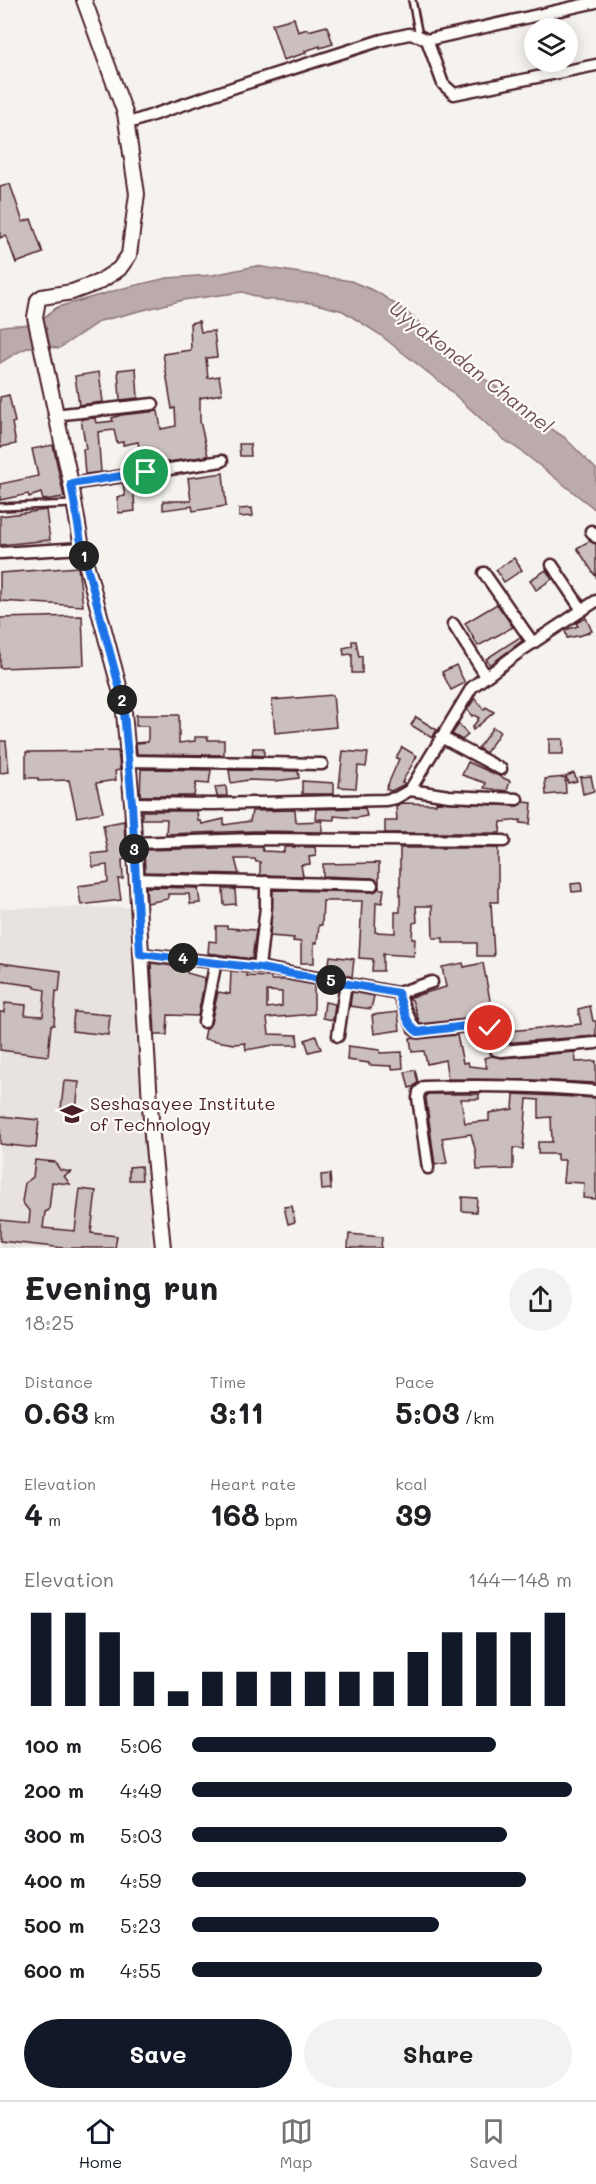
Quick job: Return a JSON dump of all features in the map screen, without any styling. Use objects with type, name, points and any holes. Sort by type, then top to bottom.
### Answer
[{"type":"street","points":[[84,0],[125,113],[137,194],[129,255],[119,269],[99,282],[72,292],[42,297],[38,300],[35,317],[44,352],[54,415],[71,484],[82,548],[123,701],[132,803],[152,1136],[163,1248]]},
{"type":"street","points":[[126,124],[382,40],[409,34],[423,38],[596,2]]},
{"type":"street","points":[[423,38],[443,84],[454,94],[596,65]]},
{"type":"street","points":[[54,415],[153,404]]},
{"type":"street","points":[[71,484],[222,461]]},
{"type":"street","points":[[0,553],[82,548]]},
{"type":"street","points":[[552,565],[582,610]]},
{"type":"street","points":[[484,573],[532,643]]},
{"type":"street","points":[[132,803],[213,804],[396,798],[410,790],[472,687],[532,643],[596,601]]},
{"type":"street","points":[[453,624],[486,676]]},
{"type":"street","points":[[441,737],[501,769]]},
{"type":"street","points":[[127,761],[322,764]]},
{"type":"street","points":[[410,790],[449,796],[517,799]]},
{"type":"street","points":[[133,843],[254,839],[504,841]]},
{"type":"street","points":[[136,879],[372,885]]},
{"type":"street","points":[[260,968],[266,882]]},
{"type":"street","points":[[140,954],[216,961],[398,993],[432,982]]},
{"type":"street","points":[[204,1022],[216,961]]},
{"type":"street","points":[[338,1036],[345,982]]},
{"type":"street","points":[[398,993],[408,1020],[418,1032],[482,1024],[490,1028],[493,1046],[501,1052],[596,1043]]},
{"type":"street","points":[[428,1168],[418,1098],[419,1092],[424,1087],[475,1085],[596,1091]]},
{"type":"lane","points":[[412,0],[423,38]]},
{"type":"lane","points":[[0,507],[74,504]]},
{"type":"shaded area","points":[[256,266],[351,281],[377,292],[401,308],[431,332],[464,365],[564,437],[596,469],[596,510],[503,439],[445,386],[379,334],[343,311],[312,303],[263,299],[243,292],[183,300],[100,321],[58,349],[50,346],[35,346],[0,363],[0,327],[34,323],[58,307],[124,288],[167,278],[213,275]]},
{"type":"shaded area","name":"Seshasayee Institute of Technology","points":[[131,907],[152,1248],[0,1248],[0,908]]},
{"type":"building","points":[[294,18],[298,32],[327,26],[333,44],[320,48],[320,46],[283,60],[272,24]]},
{"type":"building","points":[[10,184],[23,222],[31,219],[43,253],[16,263],[6,235],[0,238],[0,187]]},
{"type":"building","points":[[199,321],[201,332],[214,331],[217,357],[206,358],[208,378],[219,376],[222,394],[200,398],[200,421],[208,456],[142,466],[138,442],[123,445],[123,442],[117,443],[114,430],[98,432],[101,472],[85,474],[83,449],[86,449],[81,419],[95,418],[96,423],[113,421],[112,418],[121,415],[158,411],[161,429],[176,426],[175,408],[172,409],[163,354],[191,350],[190,323]]},
{"type":"building","points":[[136,368],[138,398],[120,400],[118,370]]},
{"type":"building","points":[[99,372],[103,402],[79,405],[75,376]]},
{"type":"building","points":[[9,395],[15,422],[12,423],[16,444],[0,447],[0,397]]},
{"type":"building","points":[[239,444],[250,444],[251,456],[240,456]]},
{"type":"building","points":[[53,445],[64,497],[43,500],[41,493],[29,497],[28,494],[0,500],[0,484],[38,476],[32,449]]},
{"type":"building","points":[[223,473],[226,506],[193,511],[192,506],[163,510],[163,501],[191,501],[188,478]]},
{"type":"building","points":[[133,482],[135,511],[119,513],[117,497],[125,496],[123,484]]},
{"type":"building","points":[[252,508],[253,516],[239,517],[239,509]]},
{"type":"building","points":[[46,510],[50,540],[0,545],[0,516]]},
{"type":"building","points":[[589,541],[596,544],[596,577],[577,548]]},
{"type":"building","points":[[514,558],[522,570],[504,582],[496,570]]},
{"type":"building","points":[[78,567],[83,606],[0,601],[0,573]]},
{"type":"building","points":[[546,570],[552,579],[536,590],[530,580]]},
{"type":"building","points":[[497,604],[513,627],[478,646],[465,623]]},
{"type":"building","points":[[82,616],[84,665],[0,668],[0,618]]},
{"type":"building","points":[[586,618],[592,631],[567,638],[565,630],[578,626],[576,623]]},
{"type":"building","points":[[520,637],[522,641],[490,665],[486,659]]},
{"type":"building","points":[[352,641],[356,641],[359,657],[362,656],[362,673],[352,673],[352,654],[344,655],[343,648],[352,646]]},
{"type":"building","points":[[456,665],[465,683],[451,690],[442,672]]},
{"type":"building","points":[[333,695],[336,727],[275,733],[272,700]]},
{"type":"building","points":[[475,698],[484,710],[486,707],[494,712],[473,730],[479,718],[472,716],[467,710]]},
{"type":"building","points":[[136,715],[179,715],[179,743],[195,741],[195,737],[224,740],[224,755],[137,754],[136,743],[148,742],[148,726],[136,726]]},
{"type":"building","points":[[416,717],[437,730],[432,738],[411,725]]},
{"type":"building","points":[[459,724],[468,735],[462,740],[452,734]]},
{"type":"building","points":[[493,727],[500,732],[486,753],[478,748]]},
{"type":"building","points":[[549,739],[563,739],[563,754],[549,754]]},
{"type":"building","points":[[0,741],[6,741],[9,772],[0,773]]},
{"type":"building","points":[[402,747],[417,756],[402,782],[405,784],[391,791],[386,789]]},
{"type":"building","points":[[253,748],[264,748],[264,756],[252,755]]},
{"type":"building","points":[[118,751],[120,770],[115,771],[116,780],[96,783],[103,812],[77,817],[69,780],[38,781],[38,778],[26,778],[26,752]]},
{"type":"building","points":[[343,751],[368,753],[366,767],[358,766],[356,788],[339,787]]},
{"type":"building","points":[[468,762],[510,781],[507,791],[484,788],[486,783],[462,775]]},
{"type":"building","points":[[141,769],[211,770],[209,784],[196,783],[194,796],[140,796]]},
{"type":"building","points":[[229,770],[298,771],[299,778],[231,783]]},
{"type":"building","points":[[574,773],[577,781],[568,783],[566,776]]},
{"type":"building","points":[[591,776],[594,791],[583,794],[580,777]]},
{"type":"building","points":[[565,777],[566,793],[546,795],[545,779]]},
{"type":"building","points":[[302,781],[334,783],[334,794],[302,794]]},
{"type":"building","points":[[226,786],[227,796],[217,796],[215,787]]},
{"type":"building","points":[[436,802],[517,806],[524,802],[532,803],[530,824],[520,823],[521,820],[501,822],[500,833],[385,833],[385,821],[397,821],[396,806],[402,803],[436,804]]},
{"type":"building","points":[[365,808],[367,816],[356,818],[334,816],[334,820],[315,819],[316,809]]},
{"type":"building","points":[[295,810],[296,822],[322,821],[322,832],[254,831],[166,834],[167,819],[142,819],[142,811],[197,811],[198,821],[202,824],[224,819],[224,825],[250,821],[252,811]]},
{"type":"building","points":[[124,821],[126,859],[122,860],[123,879],[118,879],[121,900],[81,905],[78,886],[108,882],[107,865],[93,867],[91,854],[108,852],[103,825]]},
{"type":"building","points":[[262,847],[263,851],[284,852],[284,847],[315,847],[316,856],[309,857],[310,864],[301,865],[303,876],[260,875],[260,862],[256,862],[255,859],[235,859],[239,874],[145,872],[144,850]]},
{"type":"building","points":[[400,848],[498,848],[498,902],[491,902],[494,956],[477,956],[477,943],[443,943],[443,938],[433,938],[432,906],[416,906],[417,922],[413,923],[412,939],[415,939],[414,956],[383,954],[383,971],[372,971],[373,959],[359,958],[362,901],[323,901],[322,925],[319,925],[317,943],[314,943],[314,963],[301,963],[301,942],[293,941],[294,938],[270,936],[273,890],[372,892],[379,887],[379,889],[384,889],[382,903],[376,902],[375,932],[395,933],[395,912],[400,912]]},
{"type":"building","points":[[379,863],[379,883],[372,878],[323,876],[323,864]]},
{"type":"building","points":[[581,883],[582,891],[572,892],[571,884]]},
{"type":"building","points":[[146,887],[198,888],[200,903],[190,904],[189,894],[168,894],[168,899],[147,903]]},
{"type":"building","points":[[223,889],[235,889],[236,904],[224,905]]},
{"type":"building","points":[[216,926],[256,930],[252,959],[208,953],[209,941],[216,942]]},
{"type":"building","points":[[330,956],[354,959],[352,977],[328,972]]},
{"type":"building","points":[[0,963],[61,971],[59,992],[56,991],[54,1025],[51,1025],[48,1056],[0,1050],[0,1012],[4,1012],[5,1003],[26,1005],[25,1015],[43,1016],[45,990],[35,988],[35,986],[0,981]]},
{"type":"building","points":[[151,963],[187,968],[187,973],[205,978],[198,1016],[168,1015],[167,1035],[155,1035]]},
{"type":"building","points":[[463,963],[464,967],[483,963],[493,1016],[420,1024],[412,1000],[408,998],[446,987],[442,967]]},
{"type":"building","points":[[231,971],[248,973],[247,976],[271,977],[271,980],[287,980],[314,985],[314,1014],[267,1018],[269,1034],[297,1035],[298,1045],[274,1045],[246,1050],[245,1043],[234,1044],[204,1039],[206,1029],[211,1023],[218,992],[230,994]],"holes":[[[267,991],[282,992],[282,1006],[267,1008]]]},
{"type":"building","points":[[352,992],[374,996],[371,1009],[350,1006]]},
{"type":"building","points":[[325,1002],[335,1004],[333,1020],[323,1018]]},
{"type":"building","points":[[590,1006],[593,1021],[596,1021],[596,1036],[502,1043],[499,1032],[581,1024],[578,1009]]},
{"type":"building","points":[[74,1012],[110,1015],[108,1035],[72,1031]]},
{"type":"building","points":[[398,1012],[400,1030],[374,1034],[372,1015]]},
{"type":"building","points":[[473,1033],[484,1033],[486,1041],[475,1043]]},
{"type":"building","points":[[457,1035],[463,1063],[468,1062],[469,1066],[487,1068],[484,1058],[492,1056],[502,1058],[575,1052],[576,1062],[596,1061],[596,1083],[448,1079],[445,1060],[427,1064],[424,1051],[412,1052],[410,1038]]},
{"type":"building","points":[[316,1036],[321,1049],[309,1052],[305,1040]]},
{"type":"building","points":[[348,1046],[380,1050],[380,1053],[402,1052],[403,1068],[392,1069],[392,1066],[369,1065],[369,1063],[347,1060]]},
{"type":"building","points":[[415,1070],[418,1082],[409,1088],[405,1072]]},
{"type":"building","points":[[64,1081],[79,1082],[76,1111],[61,1109]]},
{"type":"building","points":[[427,1094],[479,1094],[479,1099],[461,1099],[465,1123],[489,1121],[489,1113],[513,1109],[514,1094],[596,1098],[596,1199],[583,1198],[584,1183],[563,1182],[565,1160],[557,1160],[557,1154],[538,1154],[538,1142],[552,1142],[551,1117],[539,1118],[539,1100],[527,1099],[523,1149],[513,1148],[513,1169],[477,1170],[476,1153],[471,1134],[442,1138],[447,1163],[435,1165]]},
{"type":"building","points":[[0,1116],[39,1120],[36,1148],[0,1144]]},
{"type":"building","points":[[35,1160],[55,1162],[60,1170],[71,1172],[64,1176],[70,1184],[52,1182],[49,1210],[45,1212],[43,1228],[75,1231],[80,1189],[96,1191],[91,1233],[117,1236],[115,1248],[64,1248],[0,1241],[0,1220],[29,1223],[30,1212],[22,1202],[25,1183],[33,1177]]},
{"type":"building","points":[[141,1166],[142,1180],[129,1180],[129,1167]]},
{"type":"building","points":[[330,1174],[331,1189],[322,1190],[321,1175]]},
{"type":"building","points":[[462,1197],[477,1198],[476,1212],[462,1211]]},
{"type":"building","points":[[292,1206],[295,1222],[288,1224],[284,1207]]},
{"type":"building","points":[[349,1234],[382,1237],[381,1248],[348,1248]]},
{"type":"place","name":"Seshasayee Institute of Technology","points":[[72,1114]]},
{"type":"route","points":[[146,472],[71,484],[82,548],[123,701],[132,803],[140,954],[216,961],[398,993],[408,1020],[418,1032],[482,1024],[490,1028]]},
{"type":"water label","name":"Uyyakondan Channel","points":[[471,367]]}]
